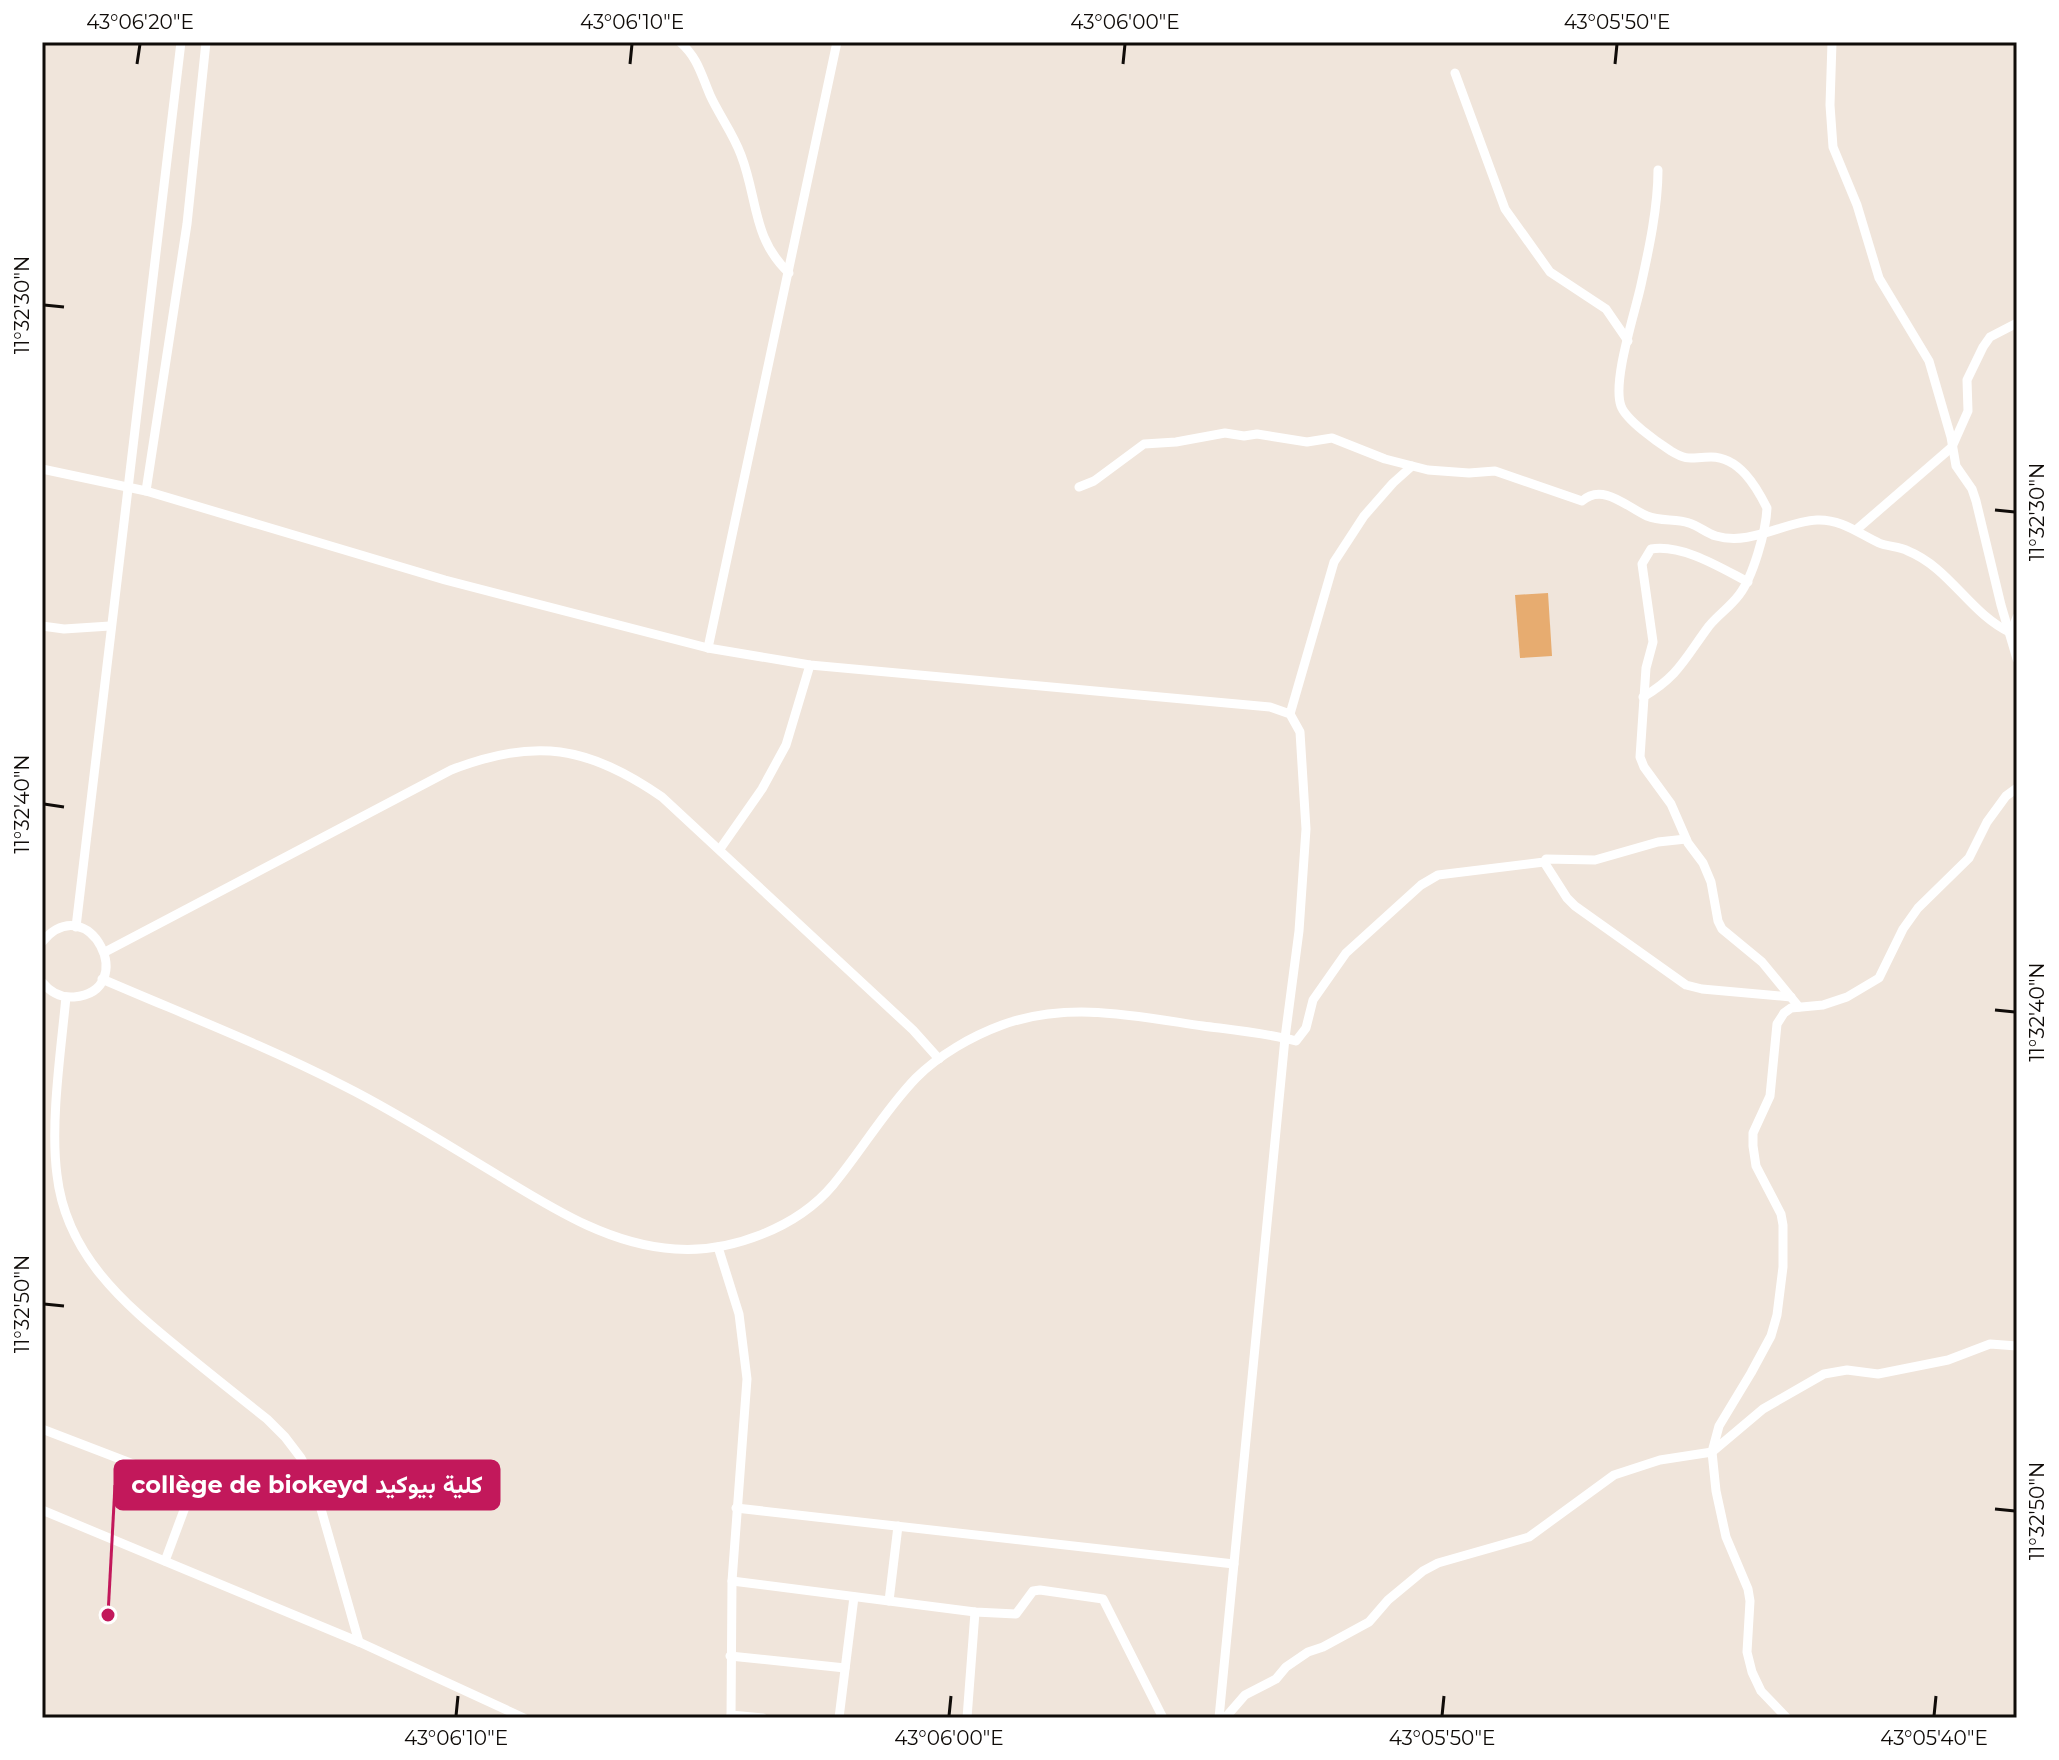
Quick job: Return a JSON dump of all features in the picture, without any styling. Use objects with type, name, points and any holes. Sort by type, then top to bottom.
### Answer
[{"type":"street","points":[[76,927],[181,42]]},
{"type":"street","points":[[146,491],[187,224],[206,42]]},
{"type":"street","points":[[680,42],[700,66],[710,94],[735,139],[747,171],[764,241],[775,259],[789,273]]},
{"type":"street","points":[[708,648],[837,42]]},
{"type":"street","points":[[1832,42],[1830,105],[1833,147],[1857,205],[1879,278],[1929,361],[1945,413],[1956,466],[1972,489],[1976,501],[2017,659]]},
{"type":"street","points":[[1455,73],[1505,209],[1550,272],[1606,309],[1628,341]]},
{"type":"street","points":[[1643,697],[1669,681],[1681,668],[1710,625],[1748,582],[1767,508],[1738,466],[1712,457],[1683,458],[1663,446],[1622,409],[1619,386],[1644,272],[1658,170]]},
{"type":"street","points":[[1856,530],[1952,447],[1968,411],[1967,380],[1983,347],[1990,337],[2017,323]]},
{"type":"street","points":[[1079,487],[1094,481],[1144,444],[1225,433],[1241,436],[1257,434],[1307,442],[1332,438],[1412,466],[1441,472],[1495,471],[1580,501],[1590,495],[1601,494],[1624,502],[1649,517],[1685,521],[1718,537],[1742,538],[1812,521],[1837,522],[1879,543],[1899,547],[1927,561],[1983,614],[2011,633]]},
{"type":"street","points":[[1290,714],[1334,562],[1364,516],[1412,466]]},
{"type":"street","points":[[42,469],[146,491],[445,580],[708,648],[810,665],[1270,707],[1290,714],[1300,732],[1306,829],[1299,931],[1285,1038],[1222,1718]]},
{"type":"street","points":[[1748,582],[1686,554],[1656,548],[1648,552],[1642,564],[1653,642],[1646,668],[1640,757],[1671,804],[1686,839],[1703,863],[1711,882],[1722,929],[1762,962],[1799,1007]]},
{"type":"street","points":[[2011,633],[2017,617]]},
{"type":"street","points":[[42,626],[64,629],[110,626]]},
{"type":"street","points":[[720,849],[775,768],[786,745],[810,665]]},
{"type":"street","points":[[105,952],[451,770],[484,757],[520,751],[556,751],[592,758],[632,777],[662,797],[913,1030],[939,1059]]},
{"type":"street","points":[[1787,1718],[1761,1691],[1752,1672],[1747,1652],[1748,1589],[1726,1537],[1712,1452],[1719,1426],[1758,1361],[1771,1336],[1777,1315],[1783,1267],[1783,1225],[1781,1214],[1756,1166],[1753,1133],[1770,1096],[1777,1024],[1784,1013],[1847,997],[1879,978],[1903,929],[1918,908],[1969,858],[1987,822],[2006,796],[2017,788]]},
{"type":"street","points":[[102,979],[342,1085],[385,1107],[540,1201],[599,1231],[637,1244],[664,1248],[718,1247],[759,1235],[797,1215],[830,1188],[901,1094],[939,1059],[1002,1025],[1037,1015],[1072,1011],[1108,1012],[1296,1041],[1306,1028],[1313,1000],[1346,953],[1421,885],[1438,875],[1544,862],[1546,859],[1595,860],[1658,842],[1686,839]]},
{"type":"street","points":[[1544,862],[1575,906],[1686,985],[1791,997]]},
{"type":"street","points":[[42,942],[58,929],[76,927],[91,933],[105,952],[107,961],[102,979],[87,994],[66,997],[55,994],[42,982]]},
{"type":"street","points":[[66,997],[55,1140],[57,1176],[65,1211],[79,1245],[98,1275],[123,1301],[267,1419],[301,1458],[317,1493],[359,1642]]},
{"type":"street","points":[[718,1247],[739,1314],[745,1346],[746,1412],[732,1581],[731,1716],[763,1718]]},
{"type":"street","points":[[1222,1718],[1245,1695],[1276,1679],[1286,1667],[1308,1652],[1369,1622],[1388,1600],[1423,1571],[1438,1563],[1529,1537],[1614,1475],[1660,1460],[1712,1452],[1763,1409],[1824,1374],[1847,1370],[1878,1374],[1948,1360],[1990,1344],[2017,1346]]},
{"type":"street","points":[[43,1427],[186,1487],[187,1502],[165,1561]]},
{"type":"street","points":[[736,1508],[1234,1564]]},
{"type":"street","points":[[42,1510],[359,1642],[524,1718]]},
{"type":"street","points":[[889,1601],[898,1526]]},
{"type":"street","points":[[732,1581],[975,1612],[1016,1614],[1033,1591],[1103,1599],[1163,1718]]},
{"type":"street","points":[[839,1718],[854,1597]]},
{"type":"street","points":[[967,1718],[975,1612]]},
{"type":"street","points":[[730,1656],[845,1668]]},
{"type":"shaded area","points":[[1548,593],[1552,656],[1520,658],[1515,595]]},
{"type":"place","name":"collège de biokeyd كلية بيوكيد","points":[[108,1615]]}]
